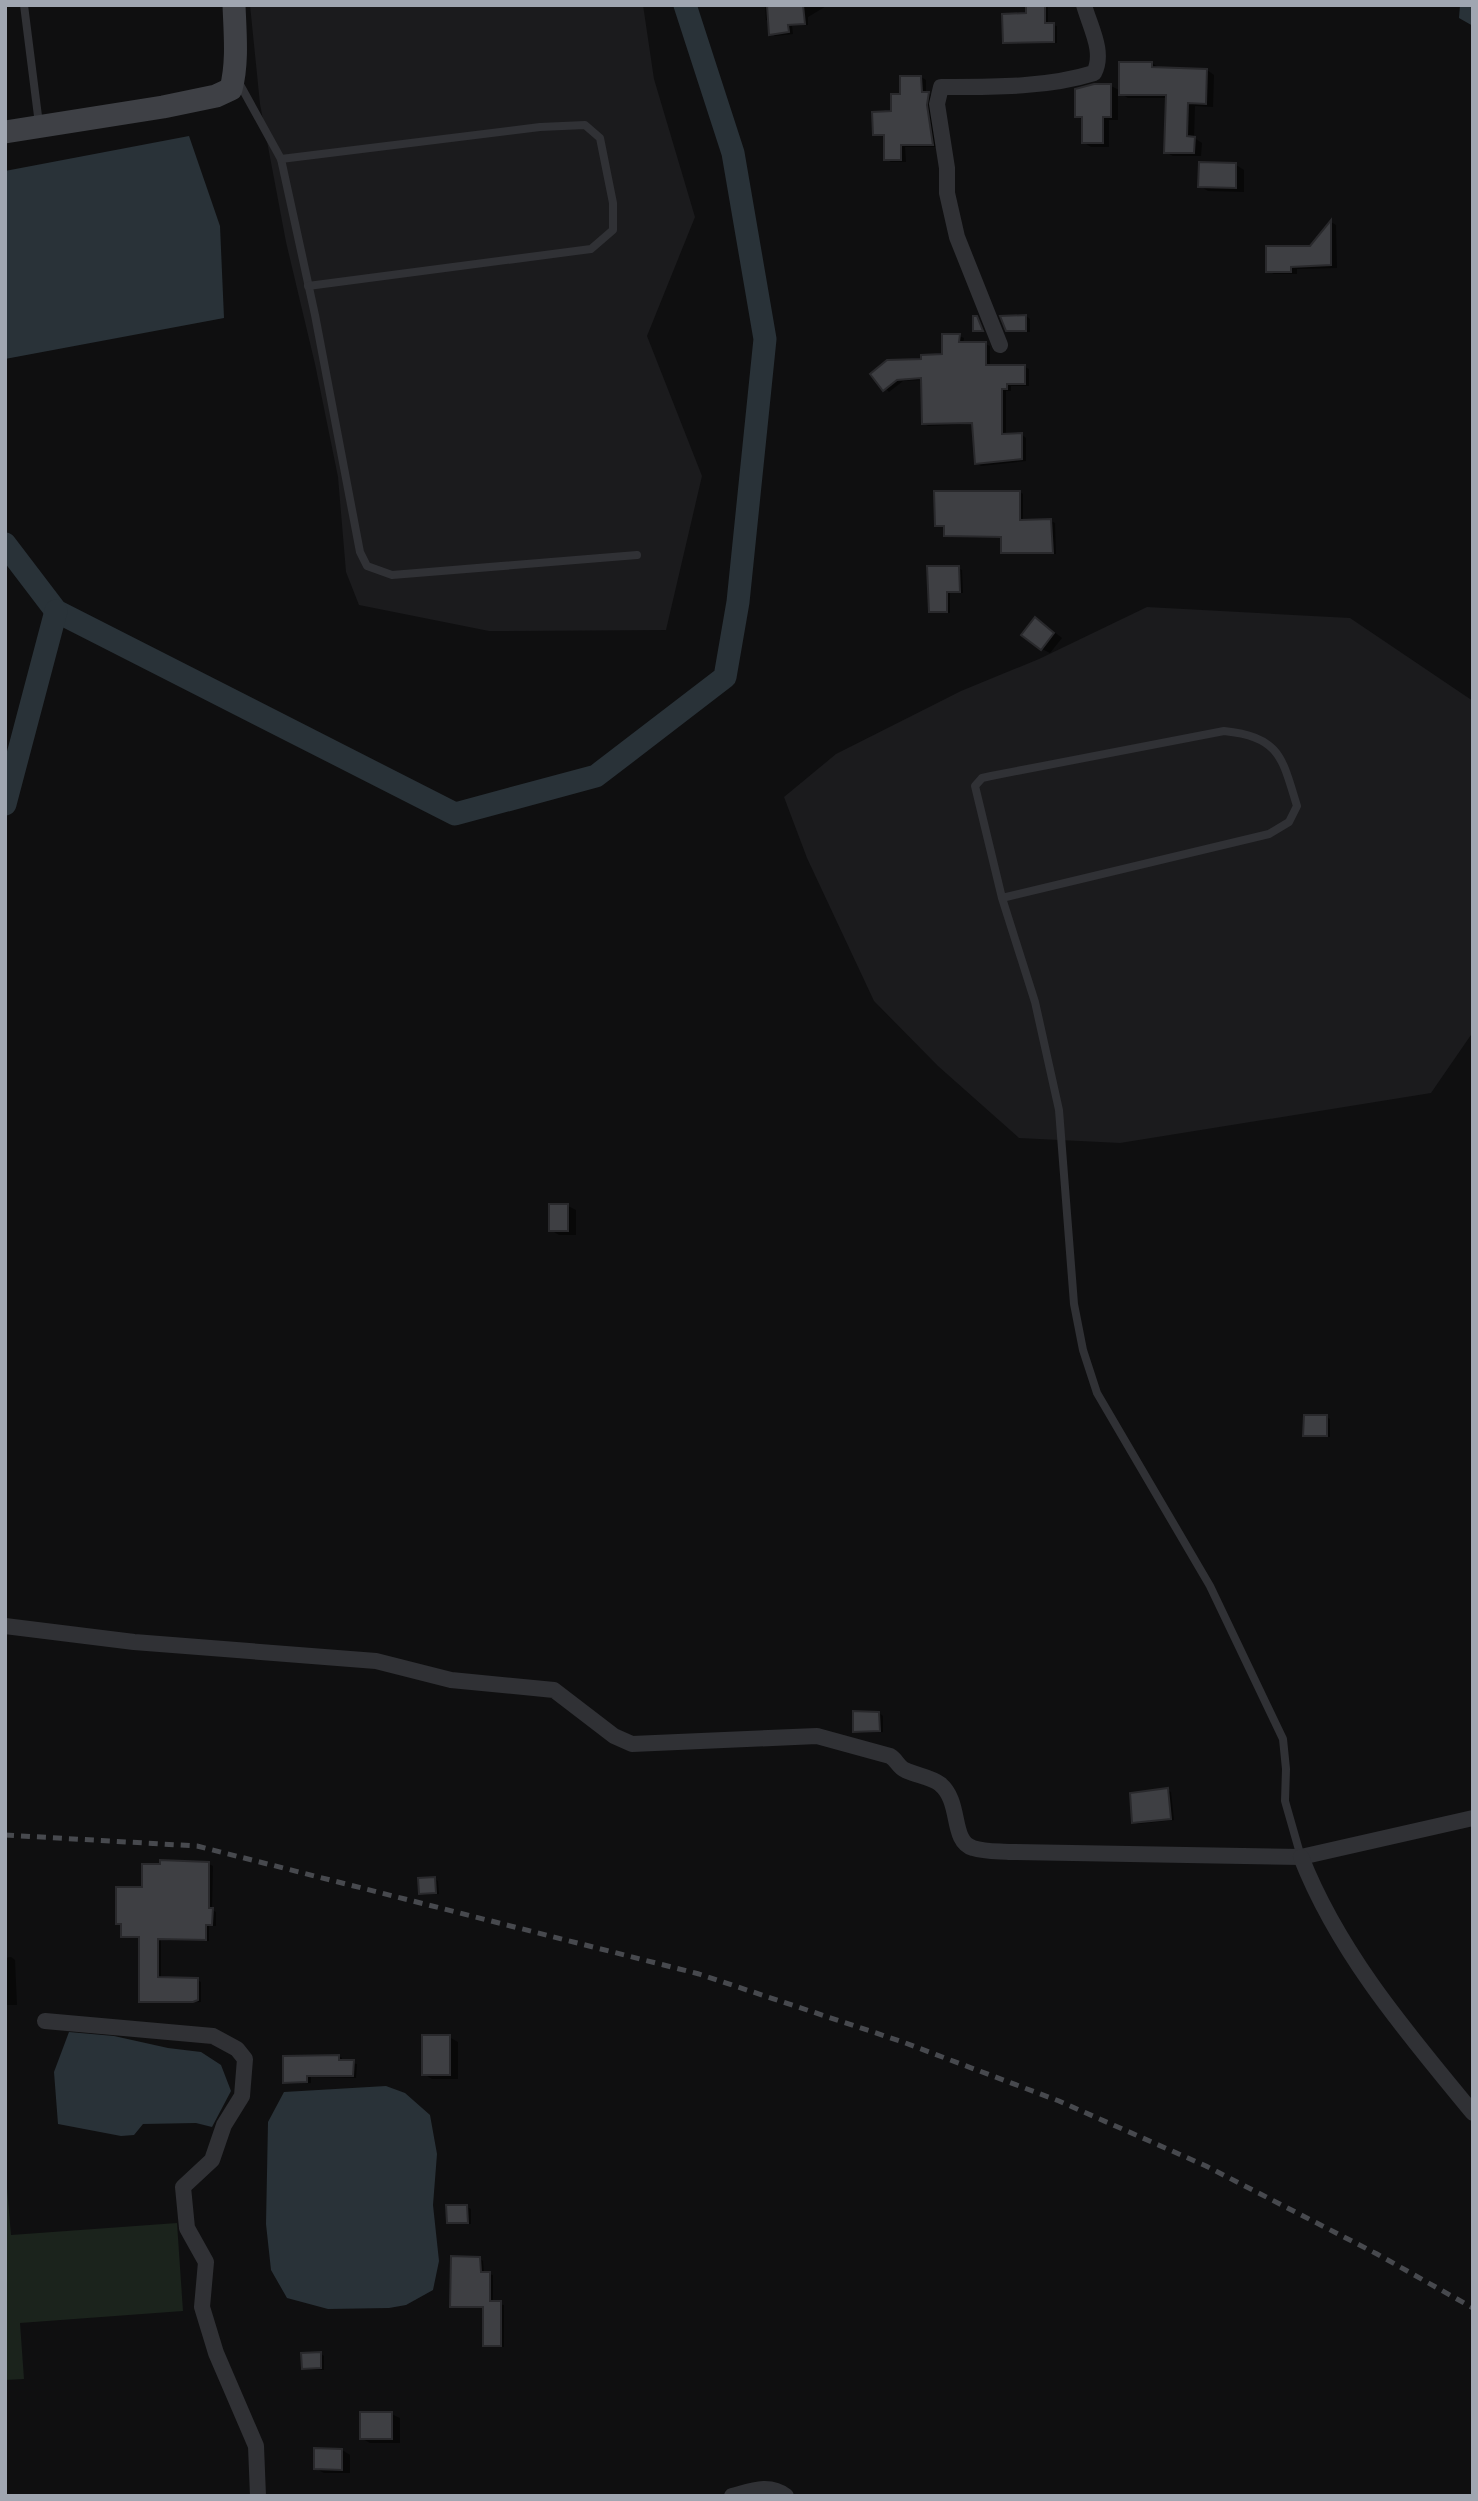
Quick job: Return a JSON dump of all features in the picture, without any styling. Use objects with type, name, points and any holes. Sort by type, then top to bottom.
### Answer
[{"type":"street","points":[[5,132],[216,96],[230,89],[234,75],[234,5]]},
{"type":"street","points":[[1000,345],[957,237],[947,193],[947,168],[937,104],[941,87],[997,87],[1094,73],[1099,64],[1097,45],[1084,5]]},
{"type":"street","points":[[5,1626],[134,1642],[376,1661],[452,1680],[554,1690],[614,1736],[632,1744],[817,1736],[890,1756],[895,1758],[901,1768],[940,1784],[951,1799],[956,1812],[959,1838],[974,1849],[1301,1857],[1473,1818]]},
{"type":"street","points":[[1301,1857],[1323,1905],[1355,1962],[1393,2016],[1473,2113]]},
{"type":"street","points":[[45,2021],[213,2036],[237,2049],[245,2059],[242,2096],[224,2125],[212,2160],[183,2187],[187,2228],[206,2262],[202,2307],[216,2353],[256,2446],[258,2496]]},
{"type":"street","points":[[732,2496],[764,2488],[778,2490],[786,2496]]},
{"type":"lane","points":[[24,5],[40,127]]},
{"type":"lane","points":[[234,75],[281,159],[360,552],[367,566],[392,575],[637,555]]},
{"type":"lane","points":[[281,159],[540,127],[584,125],[600,138],[613,202],[613,230],[591,249],[308,286]]},
{"type":"lane","points":[[1002,898],[1269,834],[1289,822],[1297,806],[1284,762],[1269,743],[1242,733],[1224,731],[982,778],[975,786],[1002,898],[1035,1002],[1059,1110],[1074,1304],[1083,1350],[1097,1392],[1210,1586],[1283,1740],[1285,1801],[1301,1857]]},
{"type":"shaded area","points":[[250,5],[643,5],[654,79],[695,217],[647,336],[702,476],[666,630],[489,631],[359,605],[346,572],[338,477],[286,242],[260,104]]},
{"type":"shaded area","points":[[1460,5],[1473,5],[1473,26],[1459,18]]},
{"type":"shaded area","points":[[189,136],[220,226],[224,318],[5,359],[5,171]]},
{"type":"shaded area","points":[[1147,607],[1350,618],[1473,701],[1473,1032],[1431,1093],[1120,1143],[1019,1138],[938,1066],[874,1001],[807,858],[784,797],[836,754],[961,691],[1039,659]]},
{"type":"shaded area","points":[[69,2032],[114,2036],[201,2052],[221,2065],[231,2091],[212,2127],[196,2123],[143,2124],[134,2135],[121,2136],[58,2124],[54,2072]]},
{"type":"shaded area","points":[[386,2086],[405,2093],[430,2115],[437,2154],[433,2205],[439,2261],[433,2290],[406,2305],[389,2308],[328,2309],[287,2298],[271,2270],[266,2224],[268,2122],[284,2092]]},
{"type":"shaded area","points":[[5,2164],[11,2235],[177,2223],[183,2311],[20,2323],[24,2379],[5,2380]]},
{"type":"building","points":[[767,5],[803,5],[805,24],[788,25],[789,32],[769,35]]},
{"type":"building","points":[[1026,5],[1045,5],[1045,23],[1054,23],[1054,42],[1003,43],[1002,14],[1026,13]]},
{"type":"building","points":[[1119,62],[1152,62],[1152,67],[1207,69],[1206,104],[1188,103],[1187,136],[1195,137],[1194,153],[1164,153],[1166,95],[1119,95]]},
{"type":"building","points":[[900,76],[921,76],[922,92],[929,92],[927,105],[933,145],[901,145],[901,160],[884,160],[884,135],[873,135],[872,112],[891,111],[891,94],[900,94]]},
{"type":"building","points":[[1094,84],[1111,84],[1111,117],[1103,117],[1103,143],[1082,143],[1082,117],[1075,117],[1075,89]]},
{"type":"building","points":[[1199,162],[1236,163],[1236,188],[1198,187]]},
{"type":"building","points":[[1331,220],[1331,265],[1291,267],[1291,272],[1266,272],[1266,246],[1310,246]]},
{"type":"building","points":[[1026,315],[1026,331],[1006,331],[1000,316]]},
{"type":"building","points":[[973,316],[977,316],[983,331],[973,331]]},
{"type":"building","points":[[942,334],[960,334],[959,342],[986,342],[986,365],[1025,365],[1025,384],[1007,384],[1007,389],[1002,389],[1002,434],[1022,433],[1022,459],[975,464],[972,423],[922,424],[921,378],[897,380],[883,391],[870,374],[887,360],[921,359],[921,355],[942,354]]},
{"type":"building","points":[[934,491],[1020,491],[1020,520],[1051,519],[1053,553],[1001,553],[1001,537],[944,536],[944,526],[935,526]]},
{"type":"building","points":[[927,566],[959,566],[960,592],[947,592],[947,612],[929,612]]},
{"type":"building","points":[[1035,617],[1054,633],[1041,650],[1021,635]]},
{"type":"building","points":[[549,1204],[568,1204],[568,1231],[549,1231]]},
{"type":"building","points":[[1304,1415],[1327,1415],[1327,1436],[1303,1436]]},
{"type":"building","points":[[853,1711],[879,1712],[880,1731],[853,1732]]},
{"type":"building","points":[[1168,1788],[1171,1819],[1132,1823],[1130,1793]]},
{"type":"building","points":[[160,1860],[209,1862],[209,1908],[213,1908],[212,1925],[206,1925],[206,1940],[158,1939],[158,1977],[198,1978],[198,2000],[193,2002],[139,2002],[139,1937],[121,1937],[121,1924],[116,1924],[116,1887],[142,1887],[142,1864],[160,1864]]},
{"type":"building","points":[[435,1877],[436,1893],[419,1894],[418,1878]]},
{"type":"building","points":[[422,2035],[450,2035],[450,2075],[422,2075]]},
{"type":"building","points":[[339,2055],[339,2060],[354,2060],[353,2076],[307,2076],[307,2082],[283,2083],[283,2056]]},
{"type":"building","points":[[446,2205],[467,2205],[468,2223],[447,2223]]},
{"type":"building","points":[[451,2256],[480,2257],[481,2272],[490,2272],[490,2301],[501,2301],[501,2346],[483,2346],[483,2307],[450,2307]]},
{"type":"building","points":[[321,2352],[321,2368],[302,2369],[301,2353]]},
{"type":"building","points":[[360,2412],[392,2412],[392,2439],[360,2439]]},
{"type":"building","points":[[314,2448],[342,2449],[342,2470],[314,2469]]},
{"type":"waterway","points":[[5,544],[56,611],[455,814],[596,776],[725,677],[738,602],[765,339],[733,153],[685,5]]},
{"type":"waterway","points":[[5,804],[56,611]]},
{"type":"railway","points":[[5,1835],[197,1846],[699,1974],[900,2041],[1059,2101],[1206,2166],[1377,2254],[1473,2308]]}]
